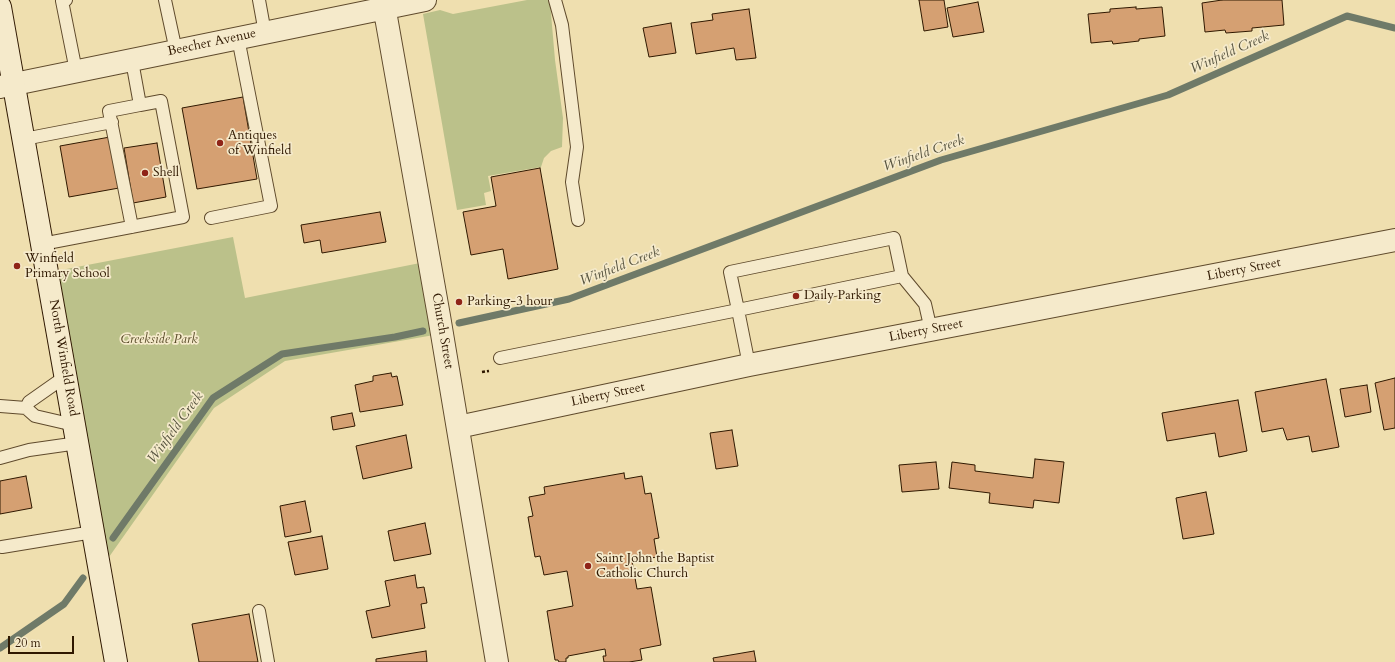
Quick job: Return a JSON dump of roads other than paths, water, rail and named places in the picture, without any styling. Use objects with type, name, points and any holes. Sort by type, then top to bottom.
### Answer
[{"type":"street","name":"Beecher Avenue","points":[[7,85],[265,33],[384,4],[425,0]]},
{"type":"street","name":"Church Street","points":[[384,4],[458,427],[497,662]]},
{"type":"street","name":"North Winfield Road","points":[[0,7],[7,85],[24,139],[116,662]]},
{"type":"street","name":"Liberty Street","points":[[458,427],[749,365],[1395,240]]},
{"type":"lane","points":[[66,0],[62,1],[76,71]]},
{"type":"lane","points":[[166,0],[176,51]]},
{"type":"lane","points":[[259,0],[265,33]]},
{"type":"lane","points":[[555,0],[562,25],[577,147],[572,182],[578,220]]},
{"type":"lane","points":[[211,218],[271,206],[238,38]]},
{"type":"lane","points":[[132,60],[140,105]]},
{"type":"lane","points":[[42,244],[132,227],[183,217],[162,101],[110,111],[132,227]]},
{"type":"lane","points":[[24,139],[112,122]]},
{"type":"lane","points":[[749,365],[730,272],[894,238],[902,276],[925,304],[931,330]]},
{"type":"lane","points":[[500,358],[902,276]]},
{"type":"lane","points":[[26,408],[29,402],[66,376]]},
{"type":"lane","points":[[0,406],[26,408],[35,416],[76,434]]},
{"type":"lane","points":[[0,458],[76,434]]},
{"type":"lane","points":[[2,547],[93,532]]},
{"type":"lane","points":[[259,611],[268,662]]},
{"type":"waterway","name":"Winfield Creek","points":[[459,323],[569,299],[941,160],[1168,95],[1347,16],[1395,28]]},
{"type":"waterway","name":"Winfield Creek","points":[[113,538],[213,398],[282,354],[395,337],[423,331]]},
{"type":"waterway","name":"Winfield Creek","points":[[0,648],[64,604],[83,578]]},
{"type":"place","name":"Antiques of Winfield","points":[[220,143]]},
{"type":"place","name":"Shell","points":[[145,173]]},
{"type":"place","name":"Winfield Primary School","points":[[17,266]]},
{"type":"place","name":"Daily Parking","points":[[796,296]]},
{"type":"place","name":"Parking-3 hour","points":[[459,302]]},
{"type":"place","name":"Saint John the Baptist Catholic Church","points":[[588,566]]},
{"type":"park label","name":"Creekside Park","points":[[159,340]]}]
